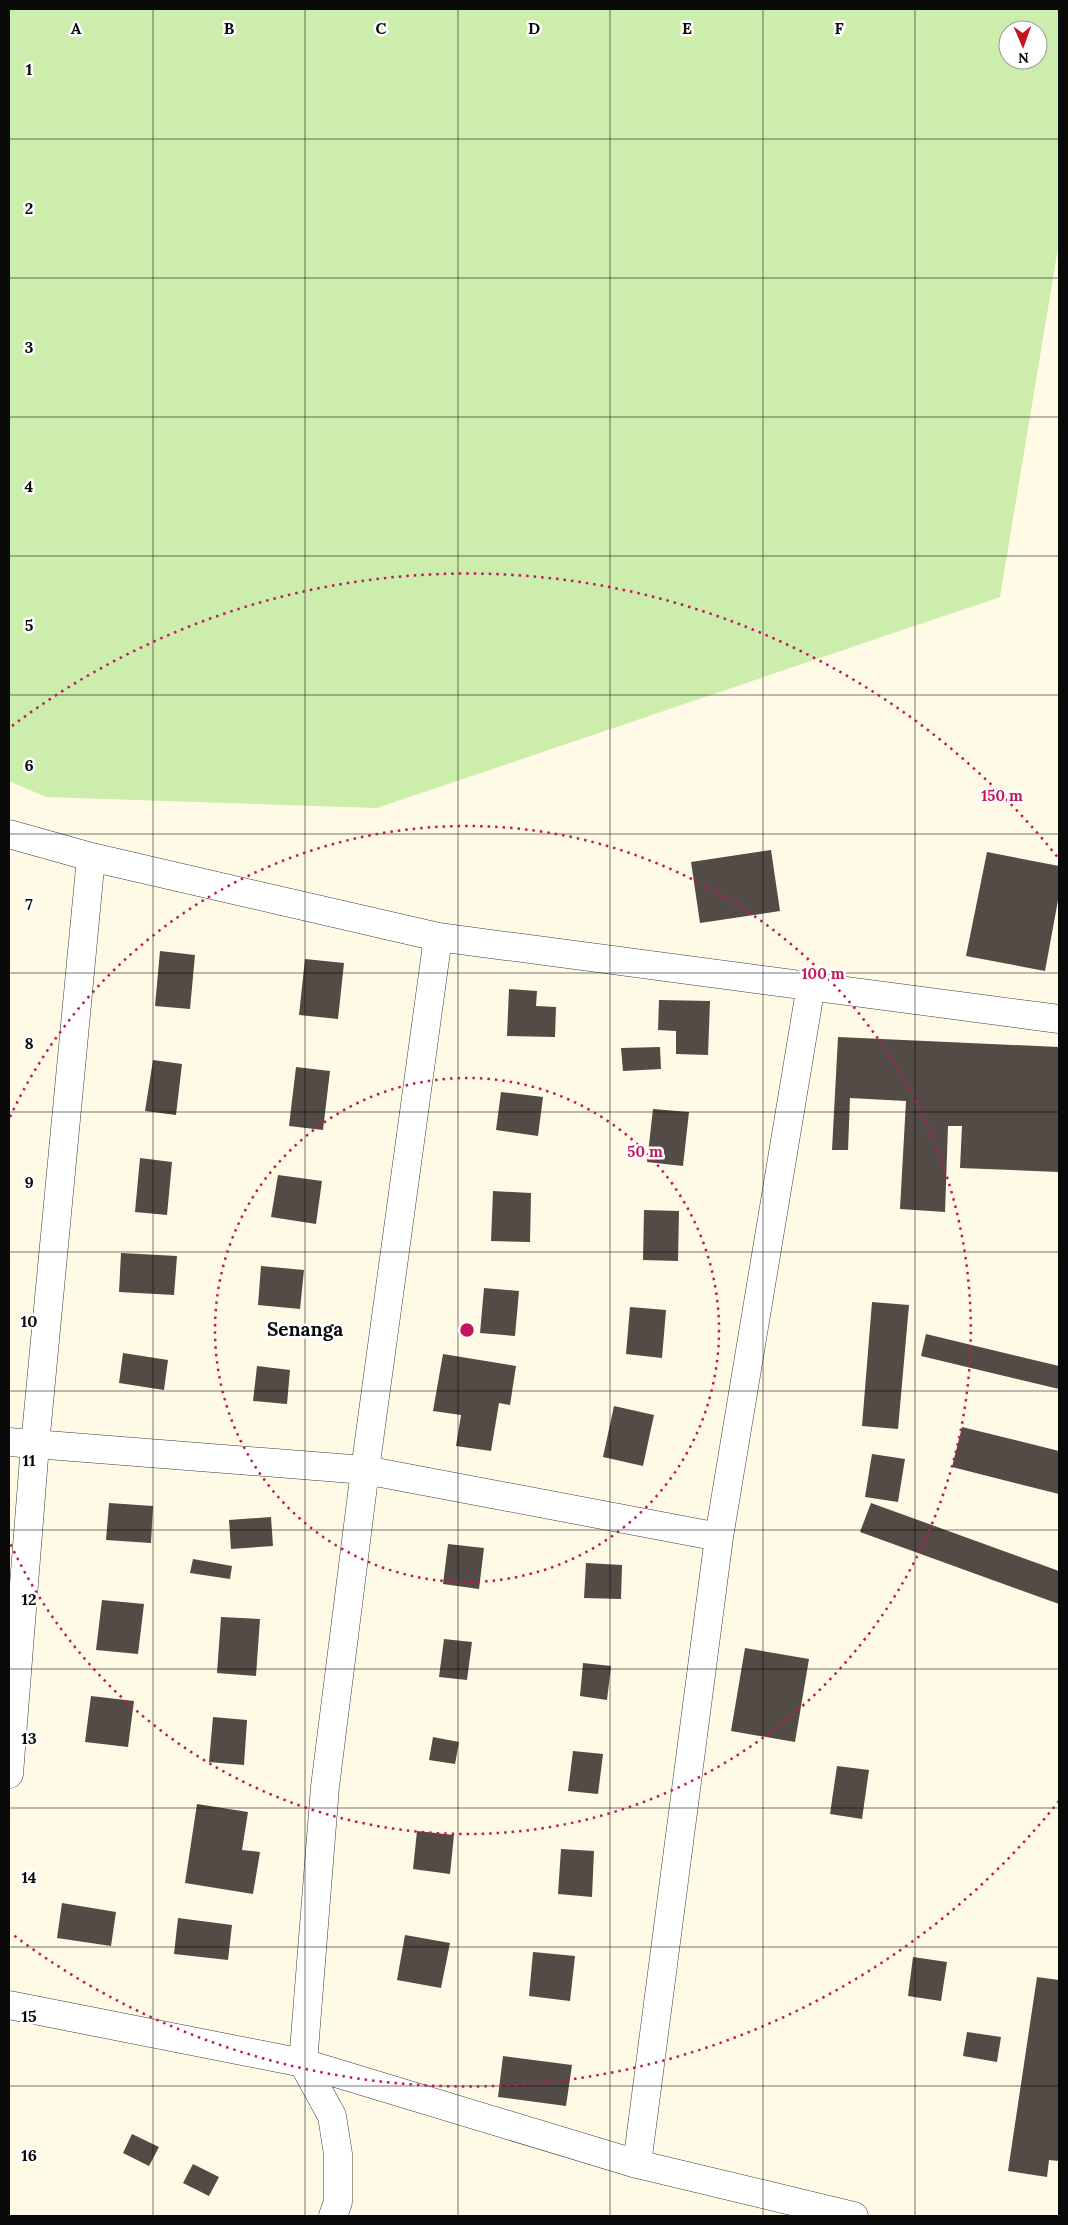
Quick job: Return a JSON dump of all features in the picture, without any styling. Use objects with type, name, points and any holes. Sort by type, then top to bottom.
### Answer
[{"type":"street","points":[[9,834],[91,857],[438,937],[1059,1018]]},
{"type":"street","points":[[9,1774],[22,1444],[91,857]]},
{"type":"street","points":[[333,2216],[338,2202],[338,2154],[332,2116],[302,2063],[325,1787],[365,1470],[438,937]]},
{"type":"street","points":[[637,2164],[719,1537],[811,986]]},
{"type":"street","points":[[22,1444],[365,1470],[719,1537]]},
{"type":"street","points":[[9,2005],[302,2063],[637,2164],[854,2216]]},
{"type":"green space","points":[[9,9],[1059,9],[1059,242],[1000,597],[377,808],[46,797],[9,781]]},
{"type":"building","points":[[771,850],[780,911],[700,923],[691,862]]},
{"type":"building","points":[[987,852],[1059,866],[1059,895],[1045,971],[966,956]]},
{"type":"building","points":[[160,951],[195,955],[190,1009],[155,1006]]},
{"type":"building","points":[[305,959],[344,963],[338,1019],[299,1015]]},
{"type":"building","points":[[509,989],[537,991],[536,1006],[556,1007],[555,1037],[507,1036]]},
{"type":"building","points":[[659,1000],[710,1001],[708,1055],[676,1054],[676,1031],[658,1030]]},
{"type":"building","points":[[838,1037],[1059,1047],[1059,1172],[960,1168],[962,1126],[948,1126],[945,1212],[900,1209],[906,1101],[850,1098],[848,1150],[832,1150]]},
{"type":"building","points":[[660,1047],[661,1069],[623,1071],[621,1048]]},
{"type":"building","points":[[153,1060],[182,1064],[176,1115],[145,1111]]},
{"type":"building","points":[[296,1067],[330,1071],[323,1130],[289,1126]]},
{"type":"building","points":[[501,1092],[543,1097],[538,1136],[496,1130]]},
{"type":"building","points":[[653,1109],[689,1112],[683,1166],[647,1162]]},
{"type":"building","points":[[140,1158],[172,1162],[167,1215],[135,1212]]},
{"type":"building","points":[[278,1175],[322,1181],[316,1224],[271,1217]]},
{"type":"building","points":[[493,1191],[531,1193],[530,1242],[491,1241]]},
{"type":"building","points":[[644,1210],[679,1211],[678,1261],[643,1260]]},
{"type":"building","points":[[121,1253],[177,1256],[174,1295],[119,1292]]},
{"type":"building","points":[[261,1266],[304,1270],[300,1309],[258,1305]]},
{"type":"building","points":[[484,1288],[519,1291],[515,1336],[480,1333]]},
{"type":"building","points":[[872,1302],[909,1305],[898,1429],[862,1426]]},
{"type":"building","points":[[630,1307],[666,1310],[662,1358],[626,1354]]},
{"type":"building","points":[[926,1334],[1059,1366],[1059,1389],[921,1356]]},
{"type":"building","points":[[123,1353],[168,1360],[164,1390],[119,1383]]},
{"type":"building","points":[[443,1354],[516,1366],[510,1405],[499,1403],[491,1451],[456,1446],[461,1415],[433,1411]]},
{"type":"building","points":[[257,1366],[290,1370],[287,1404],[253,1401]]},
{"type":"building","points":[[614,1406],[654,1415],[643,1466],[603,1457]]},
{"type":"building","points":[[962,1427],[1059,1451],[1059,1494],[952,1467]]},
{"type":"building","points":[[872,1454],[905,1459],[898,1502],[865,1497]]},
{"type":"building","points":[[109,1503],[153,1506],[151,1543],[106,1540]]},
{"type":"building","points":[[871,1503],[1059,1571],[1059,1604],[860,1532]]},
{"type":"building","points":[[271,1517],[273,1546],[231,1549],[229,1520]]},
{"type":"building","points":[[448,1544],[484,1548],[479,1589],[443,1584]]},
{"type":"building","points":[[193,1559],[232,1566],[230,1579],[190,1573]]},
{"type":"building","points":[[586,1563],[622,1565],[621,1599],[584,1598]]},
{"type":"building","points":[[102,1600],[144,1604],[138,1654],[96,1650]]},
{"type":"building","points":[[221,1617],[260,1619],[256,1676],[217,1673]]},
{"type":"building","points":[[444,1639],[472,1642],[467,1680],[439,1677]]},
{"type":"building","points":[[745,1648],[809,1659],[795,1742],[731,1731]]},
{"type":"building","points":[[583,1663],[611,1666],[607,1700],[580,1696]]},
{"type":"building","points":[[91,1696],[134,1701],[128,1747],[85,1742]]},
{"type":"building","points":[[213,1717],[247,1720],[244,1765],[209,1762]]},
{"type":"building","points":[[433,1737],[459,1742],[455,1764],[429,1760]]},
{"type":"building","points":[[573,1751],[603,1754],[598,1794],[568,1791]]},
{"type":"building","points":[[837,1766],[869,1770],[862,1819],[830,1814]]},
{"type":"building","points":[[197,1804],[248,1812],[242,1850],[260,1852],[253,1894],[185,1883]]},
{"type":"building","points":[[417,1831],[454,1835],[450,1874],[413,1869]]},
{"type":"building","points":[[561,1849],[594,1851],[592,1897],[558,1894]]},
{"type":"building","points":[[62,1903],[116,1912],[111,1946],[57,1938]]},
{"type":"building","points":[[178,1918],[232,1925],[228,1960],[174,1954]]},
{"type":"building","points":[[405,1935],[450,1943],[441,1988],[397,1980]]},
{"type":"building","points":[[533,1952],[575,1956],[570,2001],[529,1996]]},
{"type":"building","points":[[913,1957],[947,1962],[941,2001],[908,1996]]},
{"type":"building","points":[[1037,1977],[1059,1980],[1059,2161],[1049,2160],[1047,2177],[1008,2171]]},
{"type":"building","points":[[967,2032],[1001,2037],[997,2062],[963,2056]]},
{"type":"building","points":[[503,2056],[572,2065],[566,2106],[498,2097]]},
{"type":"building","points":[[132,2134],[159,2147],[149,2166],[123,2153]]},
{"type":"building","points":[[193,2164],[219,2177],[209,2196],[183,2183]]},
{"type":"district","name":"Senanga","points":[[305,1329]]}]
